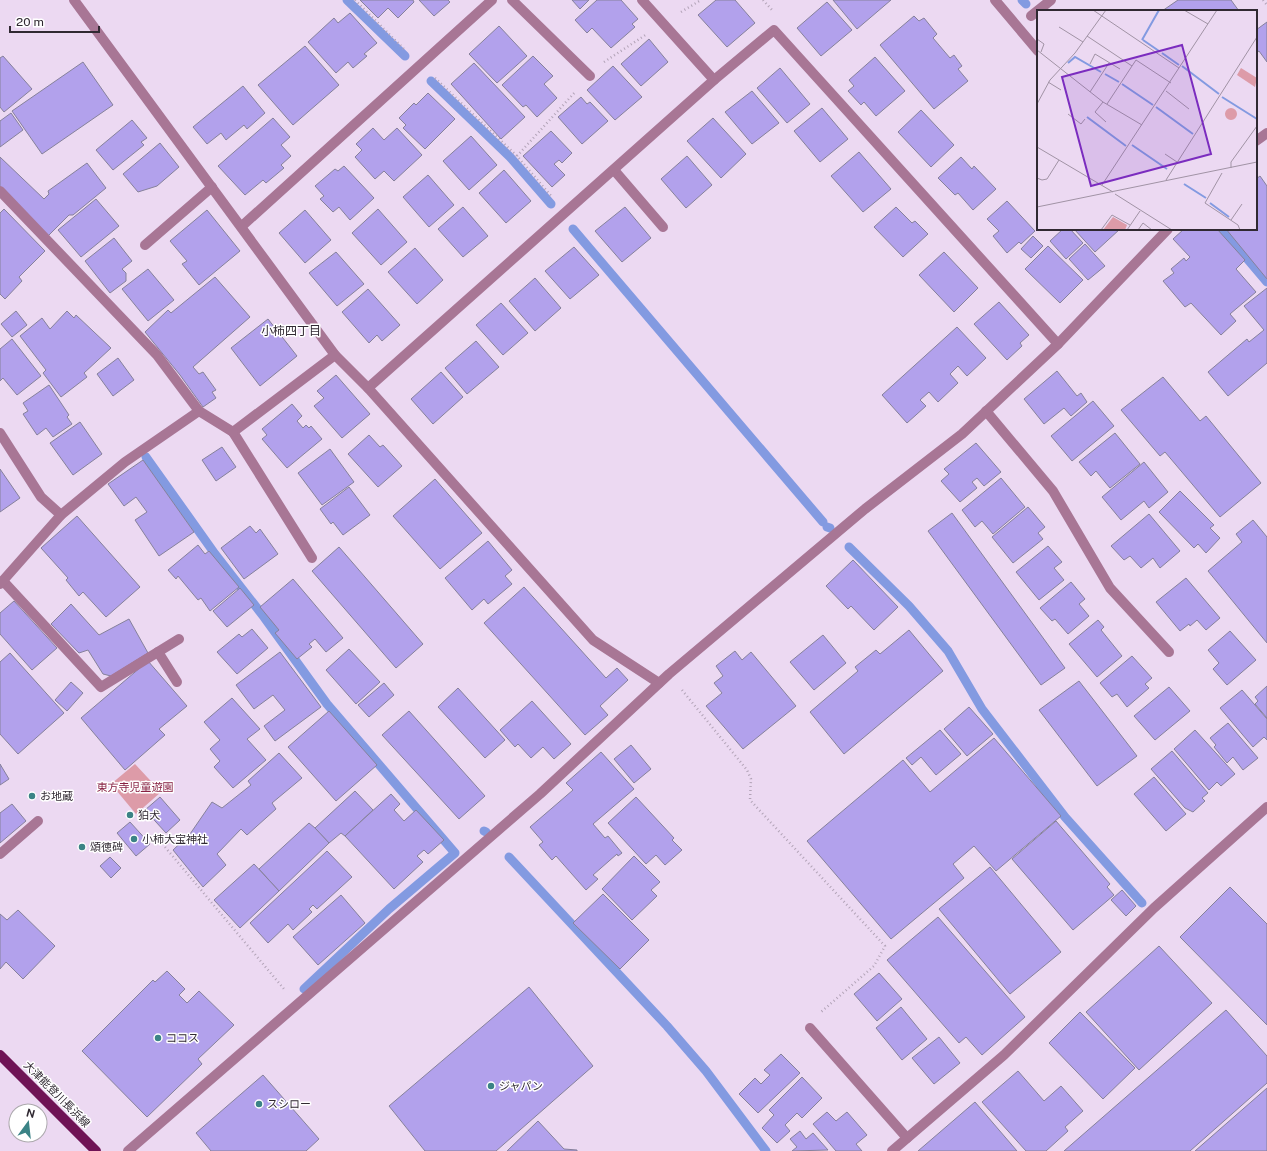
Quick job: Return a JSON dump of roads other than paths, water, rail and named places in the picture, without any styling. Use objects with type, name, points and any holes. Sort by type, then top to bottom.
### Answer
[{"type":"main road","name":"大津能登川長浜線","points":[[0,1055],[96,1151]]},
{"type":"street","points":[[74,0],[242,226],[335,355],[368,388],[593,640],[659,683]]},
{"type":"street","points":[[242,226],[492,0]]},
{"type":"street","points":[[512,0],[590,76]]},
{"type":"street","points":[[642,0],[714,80]]},
{"type":"street","points":[[995,0],[1037,50]]},
{"type":"street","points":[[368,388],[714,80],[774,30],[1058,344]]},
{"type":"street","points":[[1257,140],[1267,133]]},
{"type":"street","points":[[614,170],[664,227]]},
{"type":"street","points":[[145,245],[212,187]]},
{"type":"street","points":[[0,191],[157,355],[199,411],[233,432],[312,558]]},
{"type":"street","points":[[128,1151],[540,794],[669,674],[865,509],[962,434],[1058,344],[1167,230]]},
{"type":"street","points":[[233,432],[335,355]]},
{"type":"street","points":[[179,639],[101,687],[1,582],[61,515],[116,470],[199,411]]},
{"type":"street","points":[[986,411],[1053,491],[1110,588],[1169,652]]},
{"type":"street","points":[[0,433],[41,498],[61,515]]},
{"type":"street","points":[[158,652],[177,682]]},
{"type":"street","points":[[892,1151],[1004,1054],[1154,908],[1267,807]]},
{"type":"street","points":[[0,854],[38,822]]},
{"type":"street","points":[[810,1028],[907,1138]]},
{"type":"waterway","points":[[347,0],[405,56]]},
{"type":"waterway","points":[[1022,0],[1026,4]]},
{"type":"waterway","points":[[431,81],[510,157],[551,204]]},
{"type":"waterway","points":[[573,229],[823,522]]},
{"type":"waterway","points":[[1223,230],[1267,282]]},
{"type":"waterway","points":[[146,457],[215,554],[264,617],[327,704],[455,853],[389,909],[304,989]]},
{"type":"waterway","points":[[849,547],[909,606],[948,651],[982,709],[1065,817],[1142,903]]},
{"type":"waterway","points":[[509,857],[667,1026],[706,1071],[766,1151]]},
{"type":"place","name":"お地蔵","points":[[32,796]]},
{"type":"place","name":"狛犬","points":[[130,815]]},
{"type":"place","name":"小柿大宝神社","points":[[134,839]]},
{"type":"place","name":"頌徳碑","points":[[82,847]]},
{"type":"place","name":"ココス","points":[[158,1038]]},
{"type":"place","name":"ジャパン","points":[[491,1086]]},
{"type":"place","name":"スシロー","points":[[259,1104]]},
{"type":"district","name":"小柿四丁目","points":[[291,331]]},
{"type":"park label","name":"東方寺児童遊園","points":[[135,787]]}]
